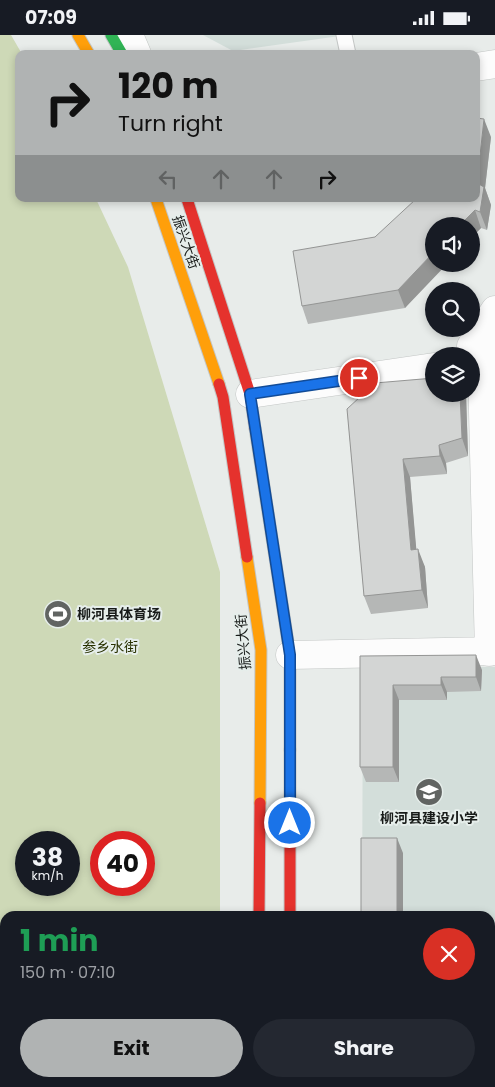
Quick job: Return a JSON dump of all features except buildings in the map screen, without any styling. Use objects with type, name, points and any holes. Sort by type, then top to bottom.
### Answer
[{"type":"street","points":[[78,35],[87,50]]},
{"type":"street","points":[[111,35],[120,50]]},
{"type":"street","points":[[129,35],[135,50]]},
{"type":"street","points":[[480,66],[495,64]]},
{"type":"street","name":"振兴大街","points":[[157,202],[223,397],[260,640],[259,911]]},
{"type":"street","name":"振兴大街","points":[[188,202],[250,394],[290,655],[290,911]]},
{"type":"street","points":[[469,347],[488,320]]},
{"type":"street","points":[[290,655],[492,651],[488,320]]},
{"type":"street","points":[[250,394],[425,368]]},
{"type":"lane","points":[[344,35],[347,50]]},
{"type":"shaded area","points":[[203,35],[347,35],[240,50],[231,50]]},
{"type":"shaded area","name":"柳河县建设小学","points":[[363,667],[495,667],[495,911],[362,911]]},
{"type":"green space","name":"参乡水街","points":[[0,35],[11,35],[20,50],[15,50],[15,202],[97,202],[128,267],[220,572],[220,911],[0,911]]},
{"type":"traffic: fast","points":[[111,35],[120,50]]},
{"type":"traffic: slow","points":[[78,35],[87,50]]},
{"type":"traffic: slow","points":[[157,202],[219,384]]},
{"type":"traffic: slow","points":[[255,428],[290,655],[290,750]]},
{"type":"traffic: slow","points":[[247,557],[261,650],[260,803]]},
{"type":"traffic: jam","points":[[188,202],[250,394],[255,428]]},
{"type":"traffic: jam","points":[[219,384],[223,397],[247,557]]},
{"type":"traffic: jam","points":[[290,750],[290,911]]},
{"type":"traffic: jam","points":[[259,911],[260,803]]},
{"type":"place","name":"柳河县体育场","points":[[58,614]]},
{"type":"place","name":"柳河县建设小学","points":[[429,792]]},
{"type":"route","points":[[290,823],[290,655],[250,394],[359,378]]}]
